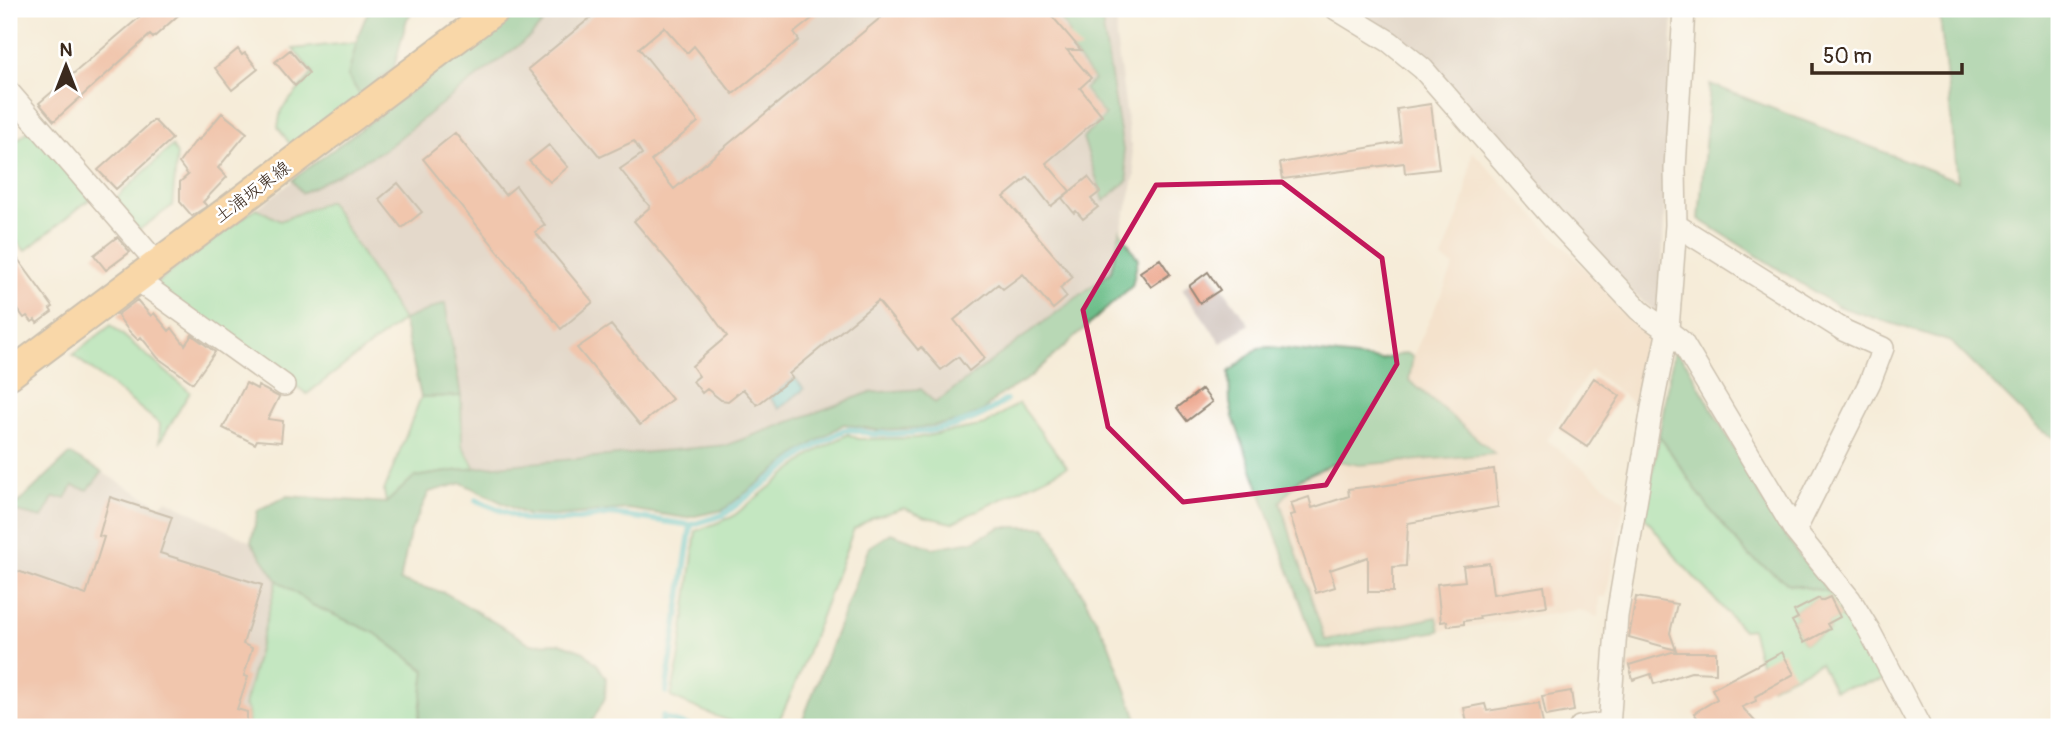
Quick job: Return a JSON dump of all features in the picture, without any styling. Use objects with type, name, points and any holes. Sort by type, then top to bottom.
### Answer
[{"type":"main road","name":"土浦坂東線","points":[[9,374],[496,9]]},
{"type":"street","points":[[1336,9],[1390,42],[1423,69],[1552,217],[1639,310],[1682,342],[1795,531],[1850,599],[1920,727]]},
{"type":"street","points":[[1580,727],[1609,725],[1617,616],[1668,329],[1676,225],[1675,169],[1684,9]]},
{"type":"street","points":[[9,92],[146,271],[284,385]]},
{"type":"street","points":[[1676,225],[1845,331],[1883,348],[1870,382],[1795,531]]},
{"type":"highlighted area","points":[[1282,182],[1382,258],[1397,364],[1326,485],[1183,502],[1108,427],[1083,310],[1156,185]]},
{"type":"shaded area","points":[[522,9],[1118,9],[1116,38],[1135,175],[1111,272],[935,403],[868,393],[727,445],[475,468],[461,445],[461,396],[421,397],[403,321],[307,394],[154,285]]},
{"type":"shaded area","points":[[1346,9],[1673,9],[1660,316],[1631,291],[1436,74]]},
{"type":"shaded area","points":[[1472,151],[1649,335],[1641,409],[1590,370],[1547,440],[1625,501],[1606,597],[1599,597],[1598,617],[1578,610],[1440,631],[1437,617],[1325,640],[1279,502],[1299,479],[1339,460],[1359,465],[1494,454],[1409,380],[1413,356],[1454,266],[1442,259],[1465,197]]},
{"type":"shaded area","points":[[1209,269],[1249,324],[1221,343],[1182,288]]},
{"type":"shaded area","points":[[70,454],[159,505],[167,500],[251,542],[277,580],[244,705],[248,711],[249,727],[9,727],[9,510]]},
{"type":"green space","points":[[369,9],[415,9],[407,19],[394,68],[360,95],[348,76],[359,33]]},
{"type":"green space","points":[[522,9],[555,9],[531,36],[386,149],[302,193],[292,180]]},
{"type":"green space","points":[[1061,9],[1100,9],[1128,180],[1104,201],[1083,138],[1105,116],[1084,89],[1094,80],[1064,40],[1070,34],[1058,14]]},
{"type":"green space","points":[[1939,9],[2059,9],[2059,440],[2041,431],[1951,342],[1837,306],[1699,219],[1710,84],[1958,181]]},
{"type":"green space","points":[[357,42],[348,76],[360,95],[299,146],[290,144],[278,127],[281,110],[313,73],[293,49]]},
{"type":"green space","points":[[31,129],[90,199],[25,251],[9,231],[9,146]]},
{"type":"green space","points":[[172,146],[177,154],[172,206],[139,230],[113,201]]},
{"type":"green space","points":[[329,201],[403,320],[307,394],[154,285],[256,208],[280,221]]},
{"type":"green space","points":[[1120,230],[1138,259],[1132,286],[1029,378],[996,398],[983,411],[961,421],[920,428],[877,430],[844,424],[801,451],[723,510],[686,518],[627,509],[556,516],[527,515],[462,483],[429,492],[410,533],[400,581],[445,593],[531,644],[560,643],[584,652],[598,665],[606,678],[605,698],[589,727],[418,727],[425,670],[375,633],[312,605],[277,580],[251,542],[258,510],[287,496],[386,503],[414,477],[475,468],[727,445],[868,393],[921,389],[935,403],[1111,272]]},
{"type":"green space","points":[[445,303],[461,396],[421,397],[403,320]]},
{"type":"green space","points":[[111,325],[190,392],[159,443],[160,424],[73,355]]},
{"type":"green space","points":[[1270,347],[1381,360],[1405,353],[1413,356],[1409,380],[1495,454],[1359,465],[1339,461],[1299,479],[1280,502],[1325,640],[1437,617],[1440,631],[1333,648],[1317,648],[1230,403],[1229,372],[1258,348]]},
{"type":"green space","points":[[1674,350],[1687,364],[1763,501],[1798,554],[1829,592],[1789,584],[1748,555],[1708,507],[1659,435]]},
{"type":"green space","points":[[461,396],[462,445],[475,468],[414,477],[386,503],[384,491],[421,397]]},
{"type":"green space","points":[[1019,403],[1067,467],[952,523],[904,508],[874,517],[854,529],[795,685],[777,725],[753,727],[739,724],[671,697],[679,661],[696,531],[732,517],[813,453],[848,434],[858,439],[916,438],[985,425]]},
{"type":"green space","points":[[1659,435],[1708,507],[1748,555],[1789,584],[1829,592],[1862,634],[1885,680],[1834,690],[1820,663],[1771,687],[1760,663],[1751,629],[1743,630],[1681,563],[1645,517]],"holes":[[[1829,597],[1840,617],[1827,624],[1830,630],[1804,643],[1792,621],[1798,618],[1794,611],[1819,598],[1821,601]]]},
{"type":"green space","points":[[70,454],[102,472],[88,490],[73,486],[66,498],[53,498],[42,518],[9,510],[9,499],[17,504]]},
{"type":"green space","points":[[1001,527],[1046,527],[1108,642],[1140,727],[800,727],[869,547],[891,533],[933,548],[973,541]]},
{"type":"green space","points":[[277,580],[312,605],[375,633],[425,671],[418,727],[249,727],[248,711],[244,706]]},
{"type":"water","points":[[795,378],[804,389],[779,409],[770,398]]},
{"type":"building","points":[[149,9],[185,9],[153,38],[150,35],[54,121],[39,103]]},
{"type":"building","points":[[601,9],[824,9],[794,33],[799,40],[733,94],[694,46],[687,53],[664,27],[639,48],[698,122],[651,161],[674,189],[891,9],[1046,9],[1081,50],[1067,50],[1091,78],[1080,88],[1102,115],[1046,163],[1070,191],[1051,206],[1028,177],[1004,197],[1073,277],[1060,288],[1067,297],[1053,309],[1023,274],[1003,289],[998,284],[954,320],[985,358],[969,371],[958,357],[941,370],[921,347],[918,350],[878,301],[789,374],[792,378],[757,405],[743,389],[728,401],[721,400],[707,389],[702,393],[693,381],[699,376],[692,366],[727,336],[704,304],[634,221],[650,207],[620,169],[642,154],[634,141],[600,157],[528,69]]},
{"type":"building","points":[[238,49],[242,55],[245,53],[258,69],[232,90],[215,68]]},
{"type":"building","points":[[290,50],[309,73],[295,86],[275,62]]},
{"type":"building","points":[[1431,104],[1439,169],[1405,173],[1404,163],[1283,179],[1280,163],[1401,142],[1397,109]]},
{"type":"building","points":[[222,113],[247,133],[218,168],[227,177],[203,202],[207,206],[192,216],[180,202],[180,182],[188,175],[179,163]]},
{"type":"building","points":[[154,120],[172,139],[116,189],[98,170]]},
{"type":"building","points":[[455,133],[505,195],[516,186],[545,225],[535,232],[593,302],[561,329],[423,159]]},
{"type":"building","points":[[549,145],[568,167],[550,182],[529,161]]},
{"type":"building","points":[[1088,177],[1100,192],[1091,199],[1098,207],[1083,219],[1076,211],[1074,213],[1062,198]]},
{"type":"building","points":[[398,183],[422,212],[402,228],[379,199]]},
{"type":"building","points":[[117,237],[130,252],[106,270],[94,255]]},
{"type":"building","points":[[9,247],[53,307],[50,309],[52,312],[37,323],[27,316],[24,318],[9,297]]},
{"type":"building","points":[[1160,259],[1170,274],[1151,287],[1140,272]]},
{"type":"building","points":[[1208,272],[1220,290],[1200,303],[1189,286]]},
{"type":"building","points":[[137,300],[151,316],[154,313],[169,331],[172,328],[185,345],[192,335],[215,352],[193,383],[158,358],[141,337],[138,340],[129,331],[117,315]]},
{"type":"building","points":[[611,325],[672,399],[640,425],[577,348]]},
{"type":"building","points":[[1594,378],[1620,396],[1587,447],[1560,429]]},
{"type":"building","points":[[246,383],[279,397],[268,419],[283,421],[281,442],[257,440],[255,444],[223,428]]},
{"type":"building","points":[[1202,389],[1212,402],[1187,421],[1177,408]]},
{"type":"building","points":[[1494,469],[1498,507],[1408,523],[1406,566],[1393,567],[1393,592],[1368,592],[1368,557],[1330,570],[1335,587],[1316,593],[1290,515],[1295,514],[1291,503],[1309,497],[1312,508],[1349,496],[1348,489]]},
{"type":"building","points":[[110,497],[172,517],[160,553],[262,585],[243,644],[252,648],[244,676],[248,677],[237,709],[247,712],[247,727],[9,727],[9,568],[86,595],[104,537],[99,536]]},
{"type":"building","points":[[1489,563],[1493,594],[1544,586],[1547,606],[1479,616],[1480,619],[1464,621],[1464,624],[1448,626],[1447,621],[1441,622],[1437,584],[1465,581],[1463,566]]},
{"type":"building","points":[[1636,597],[1677,604],[1670,633],[1676,650],[1629,637]]},
{"type":"building","points":[[1830,597],[1840,617],[1827,624],[1830,629],[1804,643],[1792,621],[1798,618],[1794,611],[1819,598],[1821,601]]},
{"type":"building","points":[[1672,652],[1716,652],[1716,673],[1691,672],[1654,684],[1651,674],[1633,680],[1629,665]]},
{"type":"building","points":[[1782,652],[1794,674],[1755,697],[1756,701],[1742,707],[1760,727],[1704,727],[1694,713],[1717,699],[1712,689]]},
{"type":"building","points":[[1571,691],[1574,711],[1546,716],[1542,696]]},
{"type":"building","points":[[1539,703],[1543,724],[1527,727],[1468,727],[1464,708],[1485,704],[1487,711]]},
{"type":"waterway","points":[[476,500],[525,520],[565,521],[612,514],[691,525],[723,515],[807,451],[844,430],[852,429],[872,434],[928,431],[976,418],[1006,400]]},
{"type":"waterway","points":[[666,692],[691,525]]},
{"type":"waterway","points":[[661,727],[663,716]]},
{"type":"waterway","points":[[663,718],[692,727]]}]
